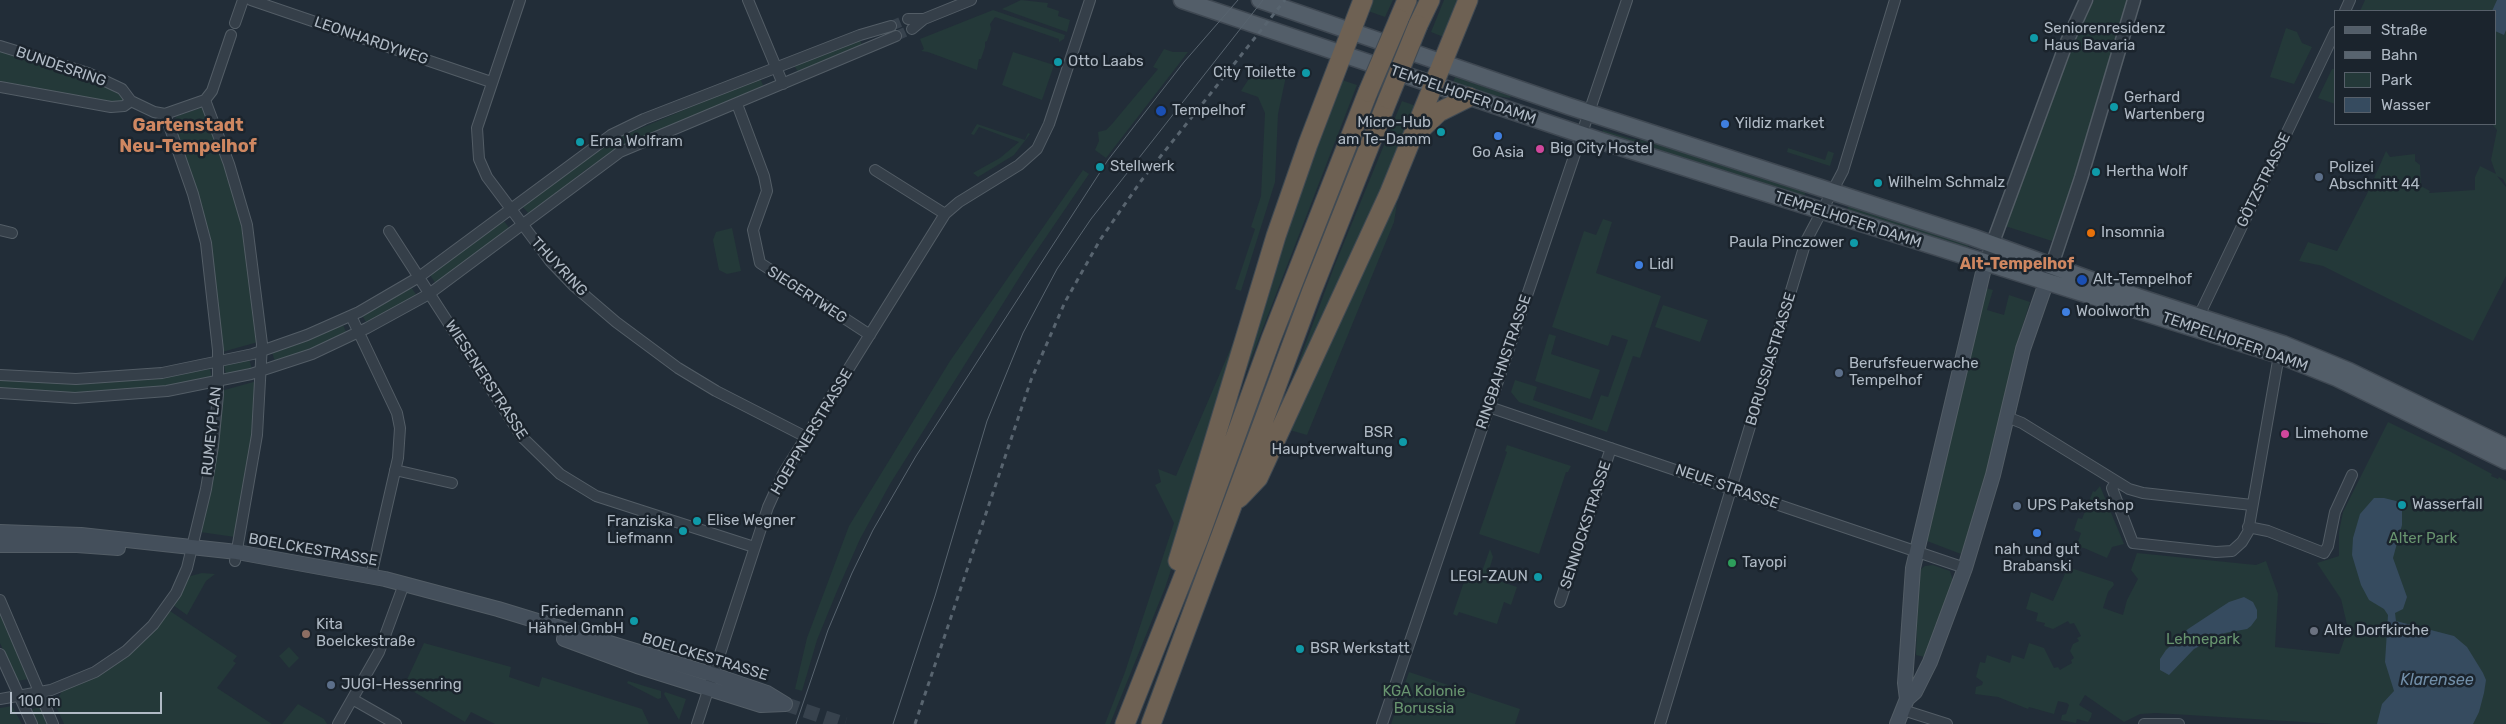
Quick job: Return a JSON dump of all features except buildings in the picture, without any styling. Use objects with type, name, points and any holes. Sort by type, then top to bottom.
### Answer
[{"type":"highway","points":[[1181,584],[1177,562],[1224,403],[1279,227],[1363,0]]},
{"type":"highway","points":[[1124,724],[1181,584],[1271,339],[1368,92],[1407,0]]},
{"type":"highway","points":[[1151,724],[1311,293],[1418,25],[1430,0]]},
{"type":"highway","points":[[1233,504],[1258,478],[1412,141],[1468,0]]},
{"type":"highway","points":[[1412,141],[1434,116],[1469,97]]},
{"type":"main road","name":"TEMPELHOFER DAMM","points":[[1182,0],[1581,135],[1985,264],[2046,283],[2197,322],[2326,360],[2506,448]]},
{"type":"main road","name":"TEMPELHOFER DAMM","points":[[1260,0],[1442,64],[1991,245],[2138,297],[2337,378],[2506,461]]},
{"type":"main road","points":[[1905,704],[1910,591],[1917,552],[1985,264]]},
{"type":"main road","points":[[1897,724],[1905,704],[1915,692],[1930,662],[1965,568],[1986,502],[2023,349],[2046,283]]},
{"type":"main road","name":"BOELCKESTRASSE","points":[[0,532],[47,540],[191,551],[236,557],[371,576],[403,589],[561,638],[761,705],[785,704],[767,692],[498,609],[403,589],[295,571],[236,557]]},
{"type":"main road","name":"BOELCKESTRASSE","points":[[0,545],[47,540]]},
{"type":"street","points":[[235,23],[243,0]]},
{"type":"street","name":"LEONHARDYWEG","points":[[251,0],[491,82]]},
{"type":"street","name":"THUYRING","points":[[520,0],[477,128],[479,159],[487,177],[550,261],[574,286],[623,328],[678,368],[716,391],[806,437]]},
{"type":"street","points":[[748,0],[783,84]]},
{"type":"street","points":[[912,30],[924,19],[971,0]]},
{"type":"street","name":"HOEPPNERSTRASSE","points":[[698,724],[754,547],[772,499],[806,437],[945,214],[959,202],[1020,165],[1037,149],[1049,124],[1090,0]]},
{"type":"street","name":"RINGBAHNSTRASSE","points":[[1382,724],[1627,0]]},
{"type":"street","name":"BORUSSIASTRASSE","points":[[1660,724],[1806,241],[1843,171],[1895,0]]},
{"type":"street","points":[[1985,264],[2066,44],[2086,0]]},
{"type":"street","points":[[2046,283],[2081,178],[2134,0]]},
{"type":"street","points":[[908,19],[924,19]]},
{"type":"street","points":[[0,375],[40,378],[111,378],[162,373],[218,363],[307,335],[351,316],[419,277],[611,135],[644,119],[891,26]]},
{"type":"street","points":[[874,31],[879,43]]},
{"type":"street","name":"GÖTZSTRASSE","points":[[2197,322],[2334,34]]},
{"type":"street","points":[[131,101],[154,112],[165,114],[205,100],[212,91],[231,35]]},
{"type":"street","points":[[0,394],[112,397],[167,391],[218,382],[312,354],[358,333],[429,294],[620,152],[638,142],[737,104],[896,36]]},
{"type":"street","name":"BUNDESRING","points":[[0,46],[88,73],[122,89],[131,101],[124,106],[111,107],[0,87]]},
{"type":"street","points":[[205,100],[229,164],[247,225],[261,351],[256,435],[236,557]]},
{"type":"street","name":"SIEGERTWEG","points":[[737,104],[764,176],[767,191],[753,230],[760,263],[870,335]]},
{"type":"street","name":"RUMEYPLAN","points":[[0,699],[40,692],[95,672],[126,651],[152,626],[176,593],[191,551],[210,469],[218,363],[214,299],[206,244],[193,194],[165,114]]},
{"type":"street","points":[[875,170],[945,214]]},
{"type":"street","points":[[0,230],[12,233]]},
{"type":"street","name":"WIESENERSTRASSE","points":[[388,231],[522,437],[560,474],[584,489],[604,498],[754,547]]},
{"type":"street","points":[[351,316],[397,413],[400,435],[396,470],[371,576]]},
{"type":"street","points":[[2116,482],[2112,488],[2133,543],[2216,552],[2232,551],[2242,542],[2248,527],[2279,355]]},
{"type":"street","name":"NEUE STRASSE","points":[[1489,407],[1965,568]]},
{"type":"street","points":[[2007,417],[2022,422],[2116,482],[2143,493],[2252,505]]},
{"type":"street","name":"SENNOCKSTRASSE","points":[[1560,602],[1611,448]]},
{"type":"street","points":[[396,470],[452,483]]},
{"type":"street","points":[[2248,527],[2268,531],[2324,553],[2328,546],[2335,512],[2352,475]]},
{"type":"street","points":[[338,724],[354,700],[379,652],[403,589]]},
{"type":"street","points":[[0,600],[53,724]]},
{"type":"street","points":[[0,654],[32,724]]},
{"type":"street","points":[[354,700],[396,724]]},
{"type":"street","points":[[1905,704],[1947,724]]},
{"type":"street","points":[[2144,724],[2179,724]]},
{"type":"green space","points":[[1021,0],[1048,3],[1047,7],[1059,11],[1058,16],[1070,20],[1067,32],[1002,9]]},
{"type":"green space","points":[[1372,0],[1393,0],[1385,17],[1368,11]]},
{"type":"green space","points":[[1444,0],[1461,0],[1446,38],[1431,32]]},
{"type":"green space","points":[[2094,0],[2127,0],[2073,181],[2052,241],[2005,226],[2071,51]]},
{"type":"green space","points":[[2365,0],[2506,0],[2506,185],[2503,179],[2497,176],[2506,187],[2506,276],[2473,341],[2323,266],[2299,261],[2308,242],[2337,251],[2369,190],[2386,151],[2390,157],[2415,154],[2415,161],[2420,165],[2421,186],[2430,191],[2429,193],[2475,190],[2475,177],[2480,166],[2496,174],[2491,160],[2497,130],[2493,125],[2496,125],[2496,10],[2360,10]]},
{"type":"green space","points":[[993,10],[1065,35],[1064,39],[1059,42],[1059,39],[995,17],[990,24],[991,29],[985,42],[981,59],[979,59],[977,70],[921,51],[924,49],[920,39]]},
{"type":"green space","points":[[2286,28],[2297,32],[2302,43],[2312,47],[2294,84],[2270,77]]},
{"type":"green space","points":[[860,39],[863,48],[799,74],[794,65]]},
{"type":"green space","points":[[0,48],[84,75],[123,93],[124,101],[116,104],[0,83]]},
{"type":"green space","points":[[1164,49],[1173,52],[1188,52],[1106,158],[1095,150],[1099,141],[1098,132],[1106,130],[1112,124],[1158,69],[1153,67]]},
{"type":"green space","points":[[1013,52],[1054,65],[1042,100],[1002,85]]},
{"type":"green space","points":[[1262,69],[1286,76],[1278,114],[1275,182],[1241,291],[1235,289],[1255,229],[1251,227],[1261,196],[1265,113],[1258,97],[1241,91],[1250,77]]},
{"type":"green space","points":[[2332,69],[2334,69],[2334,104],[2318,98]]},
{"type":"green space","points":[[1455,77],[1511,96],[1510,98],[1491,95],[1453,83]]},
{"type":"green space","points":[[760,78],[764,88],[633,141],[588,168],[529,214],[522,206],[600,147]]},
{"type":"green space","points":[[1339,79],[1357,85],[1230,413],[1252,332]]},
{"type":"green space","points":[[1402,101],[1419,107],[1278,418],[1334,267]]},
{"type":"green space","points":[[201,108],[206,111],[237,204],[246,245],[258,342],[222,352],[217,301],[172,123],[177,116]]},
{"type":"green space","points":[[977,124],[1025,140],[1028,133],[1030,134],[1014,155],[978,177],[973,173],[1000,158],[1019,142],[979,127],[974,135],[971,134]]},
{"type":"green space","points":[[1603,130],[1632,139],[1649,141],[1806,192],[1803,198],[1602,134]]},
{"type":"green space","points":[[1788,148],[1825,160],[1828,151],[1834,153],[1830,166],[1787,152]]},
{"type":"green space","points":[[1083,170],[1089,174],[1029,262],[890,484],[860,539],[837,591],[817,640],[802,691],[795,689],[807,638],[849,526],[950,361]]},
{"type":"green space","points":[[1397,203],[1394,222],[1307,435],[1286,429],[1364,263]]},
{"type":"green space","points":[[1849,205],[1969,244],[1967,251],[1846,212]]},
{"type":"green space","points":[[1603,219],[1612,222],[1596,273],[1661,296],[1640,358],[1633,356],[1607,432],[1519,402],[1511,392],[1515,380],[1537,387],[1533,400],[1592,420],[1601,395],[1608,397],[1628,340],[1612,335],[1608,346],[1552,327],[1584,231],[1596,235]]},
{"type":"green space","points":[[504,221],[510,229],[436,284],[430,275]]},
{"type":"green space","points":[[732,228],[741,271],[727,274],[719,270],[713,240],[716,232]]},
{"type":"green space","points":[[411,287],[417,296],[367,324],[362,315]]},
{"type":"green space","points":[[1986,288],[1993,290],[1987,310],[2004,315],[2009,295],[2030,302],[2018,340],[1983,487],[1961,554],[1927,541]]},
{"type":"green space","points":[[1245,305],[1247,305],[1185,527],[1165,588],[1110,724],[1105,724],[1125,672],[1174,523],[1155,485],[1161,482],[1158,469],[1176,476],[1233,343]]},
{"type":"green space","points":[[1663,305],[1708,320],[1700,342],[1655,327]]},
{"type":"green space","points":[[343,325],[347,334],[275,362],[272,352]]},
{"type":"green space","points":[[1549,334],[1556,336],[1551,354],[1600,370],[1590,399],[1535,381]]},
{"type":"green space","points":[[249,359],[252,369],[226,375],[224,365]]},
{"type":"green space","points":[[210,369],[212,379],[177,386],[75,394],[0,389],[0,379],[75,384],[157,378]]},
{"type":"green space","points":[[257,381],[254,426],[235,537],[200,532],[221,391]]},
{"type":"green space","points":[[2388,422],[2451,452],[2492,474],[2491,476],[2498,479],[2499,477],[2506,481],[2506,724],[2335,724],[2156,713],[2140,714],[2124,722],[2085,695],[2079,705],[2092,713],[2091,717],[2088,722],[2077,719],[2076,723],[2061,720],[2062,715],[2066,714],[2069,705],[2067,703],[2058,701],[2054,714],[2029,707],[2028,709],[1998,697],[1975,694],[1976,687],[1982,685],[1983,682],[1976,677],[1980,662],[1985,663],[1987,655],[2010,663],[2012,655],[2024,659],[2029,643],[2044,648],[2054,668],[2058,667],[2060,670],[2072,663],[2071,660],[2074,658],[2070,651],[2073,644],[2079,641],[2077,638],[2081,636],[2074,623],[2070,624],[2068,621],[2053,629],[2044,626],[2045,623],[2036,621],[2038,613],[2026,609],[2031,592],[2053,601],[2068,567],[2113,582],[2114,585],[2108,592],[2103,608],[2123,615],[2127,600],[2138,579],[2131,570],[2137,553],[2256,565],[2266,561],[2278,594],[2275,647],[2339,654],[2348,629],[2341,599],[2317,563],[2339,556],[2339,532],[2343,512]]},
{"type":"green space","points":[[1507,445],[1571,466],[1568,472],[1566,472],[1539,554],[1479,534],[1507,452],[1505,451]]},
{"type":"green space","points":[[2100,486],[2124,544],[2112,547],[2107,558],[2084,548],[2076,547],[2081,533],[2074,530],[2078,518],[2082,519],[2093,491],[2095,492]]},
{"type":"green space","points":[[1490,549],[1493,557],[1487,577],[1517,587],[1511,605],[1504,602],[1497,624],[1459,612],[1457,616],[1453,614],[1467,573],[1480,577]]},
{"type":"green space","points":[[1933,565],[1950,571],[1953,581],[1925,657],[1916,655],[1918,587],[1921,569],[1925,566]]},
{"type":"green space","points":[[202,573],[215,574],[206,581],[187,615],[173,605],[187,577]]},
{"type":"green space","points":[[0,611],[29,679],[17,681],[0,643]]},
{"type":"green space","points":[[170,611],[237,656],[233,661],[236,663],[217,688],[272,724],[64,724],[55,704],[62,691],[92,679],[128,656]]},
{"type":"green space","points":[[424,643],[511,667],[509,677],[539,687],[542,677],[642,709],[649,724],[495,724],[471,712],[465,722],[404,686]]},
{"type":"green space","points":[[289,647],[299,658],[289,668],[279,656]]},
{"type":"green space","name":"KGA Kolonie Borussia","points":[[1409,672],[1520,709],[1515,724],[1391,724]]},
{"type":"green space","points":[[628,681],[661,691],[661,698],[658,699],[627,683]]},
{"type":"green space","points":[[665,692],[686,699],[679,720],[664,694]]},
{"type":"green space","points":[[298,704],[324,719],[327,724],[282,724]]},
{"type":"green space","points":[[12,706],[22,724],[0,724],[0,708]]},
{"type":"green space","points":[[41,706],[49,724],[37,724],[30,710]]},
{"type":"water","points":[[2497,0],[2506,0],[2506,30],[2504,35],[2496,31],[2496,10],[2492,10]]},
{"type":"water","name":"Klarensee","points":[[2374,498],[2396,501],[2402,511],[2402,525],[2393,558],[2407,597],[2403,609],[2395,613],[2396,621],[2454,636],[2467,647],[2483,673],[2486,680],[2484,693],[2479,712],[2473,724],[2377,724],[2382,704],[2394,691],[2385,662],[2388,615],[2384,609],[2369,600],[2361,585],[2352,555],[2353,538],[2360,514]]},
{"type":"water","points":[[2244,597],[2253,602],[2257,610],[2257,618],[2251,626],[2247,629],[2225,633],[2194,649],[2169,675],[2160,670],[2160,659],[2166,650],[2188,629],[2229,602]]},
{"type":"tunnel","points":[[891,26],[908,19]]},
{"type":"tunnel","points":[[896,36],[912,29]]},
{"type":"tunnel","points":[[785,704],[845,724]]},
{"type":"tram line","points":[[796,724],[828,630],[852,573],[873,530],[916,456],[1108,160],[1184,62],[1238,0]]},
{"type":"tram line","points":[[893,724],[935,596],[987,421],[1023,333],[1057,269],[1091,219],[1263,0]]},
{"type":"railway","points":[[915,724],[1031,380],[1065,302],[1100,240],[1141,181],[1285,0]]},
{"type":"place","name":"Seniorenresidenz Haus Bavaria","points":[[2034,38]]},
{"type":"place","name":"Otto Laabs","points":[[1058,62]]},
{"type":"place","name":"City Toilette","points":[[1306,73]]},
{"type":"place","name":"Gerhard Wartenberg","points":[[2114,107]]},
{"type":"place","name":"Tempelhof","points":[[1161,111]]},
{"type":"place","name":"Yildiz market","points":[[1725,124]]},
{"type":"place","name":"Micro-Hub am Te-Damm","points":[[1441,132]]},
{"type":"place","name":"Go Asia","points":[[1498,136]]},
{"type":"place","name":"Erna Wolfram","points":[[580,142]]},
{"type":"place","name":"Big City Hostel","points":[[1540,149]]},
{"type":"place","name":"Stellwerk","points":[[1100,167]]},
{"type":"place","name":"Hertha Wolf","points":[[2096,172]]},
{"type":"place","name":"Polizei Abschnitt 44","points":[[2319,177]]},
{"type":"place","name":"Wilhelm Schmalz","points":[[1878,183]]},
{"type":"place","name":"Insomnia","points":[[2091,233]]},
{"type":"place","name":"Paula Pinczower","points":[[1854,243]]},
{"type":"place","name":"Lidl","points":[[1639,265]]},
{"type":"place","name":"Alt-Tempelhof","points":[[2082,280]]},
{"type":"place","name":"Woolworth","points":[[2066,312]]},
{"type":"place","name":"Berufsfeuerwache Tempelhof","points":[[1839,373]]},
{"type":"place","name":"Limehome","points":[[2285,434]]},
{"type":"place","name":"BSR Hauptverwaltung","points":[[1403,442]]},
{"type":"place","name":"Wasserfall","points":[[2402,505]]},
{"type":"place","name":"UPS Paketshop","points":[[2017,506]]},
{"type":"place","name":"Elise Wegner","points":[[697,521]]},
{"type":"place","name":"Franziska Liefmann","points":[[683,531]]},
{"type":"place","name":"nah und gut Brabanski","points":[[2037,533]]},
{"type":"place","name":"Tayopi","points":[[1732,563]]},
{"type":"place","name":"LEGI-ZAUN","points":[[1538,577]]},
{"type":"place","name":"Friedemann Hähnel GmbH","points":[[634,621]]},
{"type":"place","name":"Alte Dorfkirche","points":[[2314,631]]},
{"type":"place","name":"Kita Boelckestraße","points":[[306,634]]},
{"type":"place","name":"BSR Werkstatt","points":[[1300,649]]},
{"type":"place","name":"JUGI-Hessenring","points":[[331,685]]},
{"type":"district","name":"Gartenstadt Neu-Tempelhof","points":[[188,136]]},
{"type":"district","name":"Alt-Tempelhof","points":[[2017,264]]},
{"type":"park label","name":"Alter Park","points":[[2423,539]]},
{"type":"park label","name":"Lehnepark","points":[[2203,640]]}]
